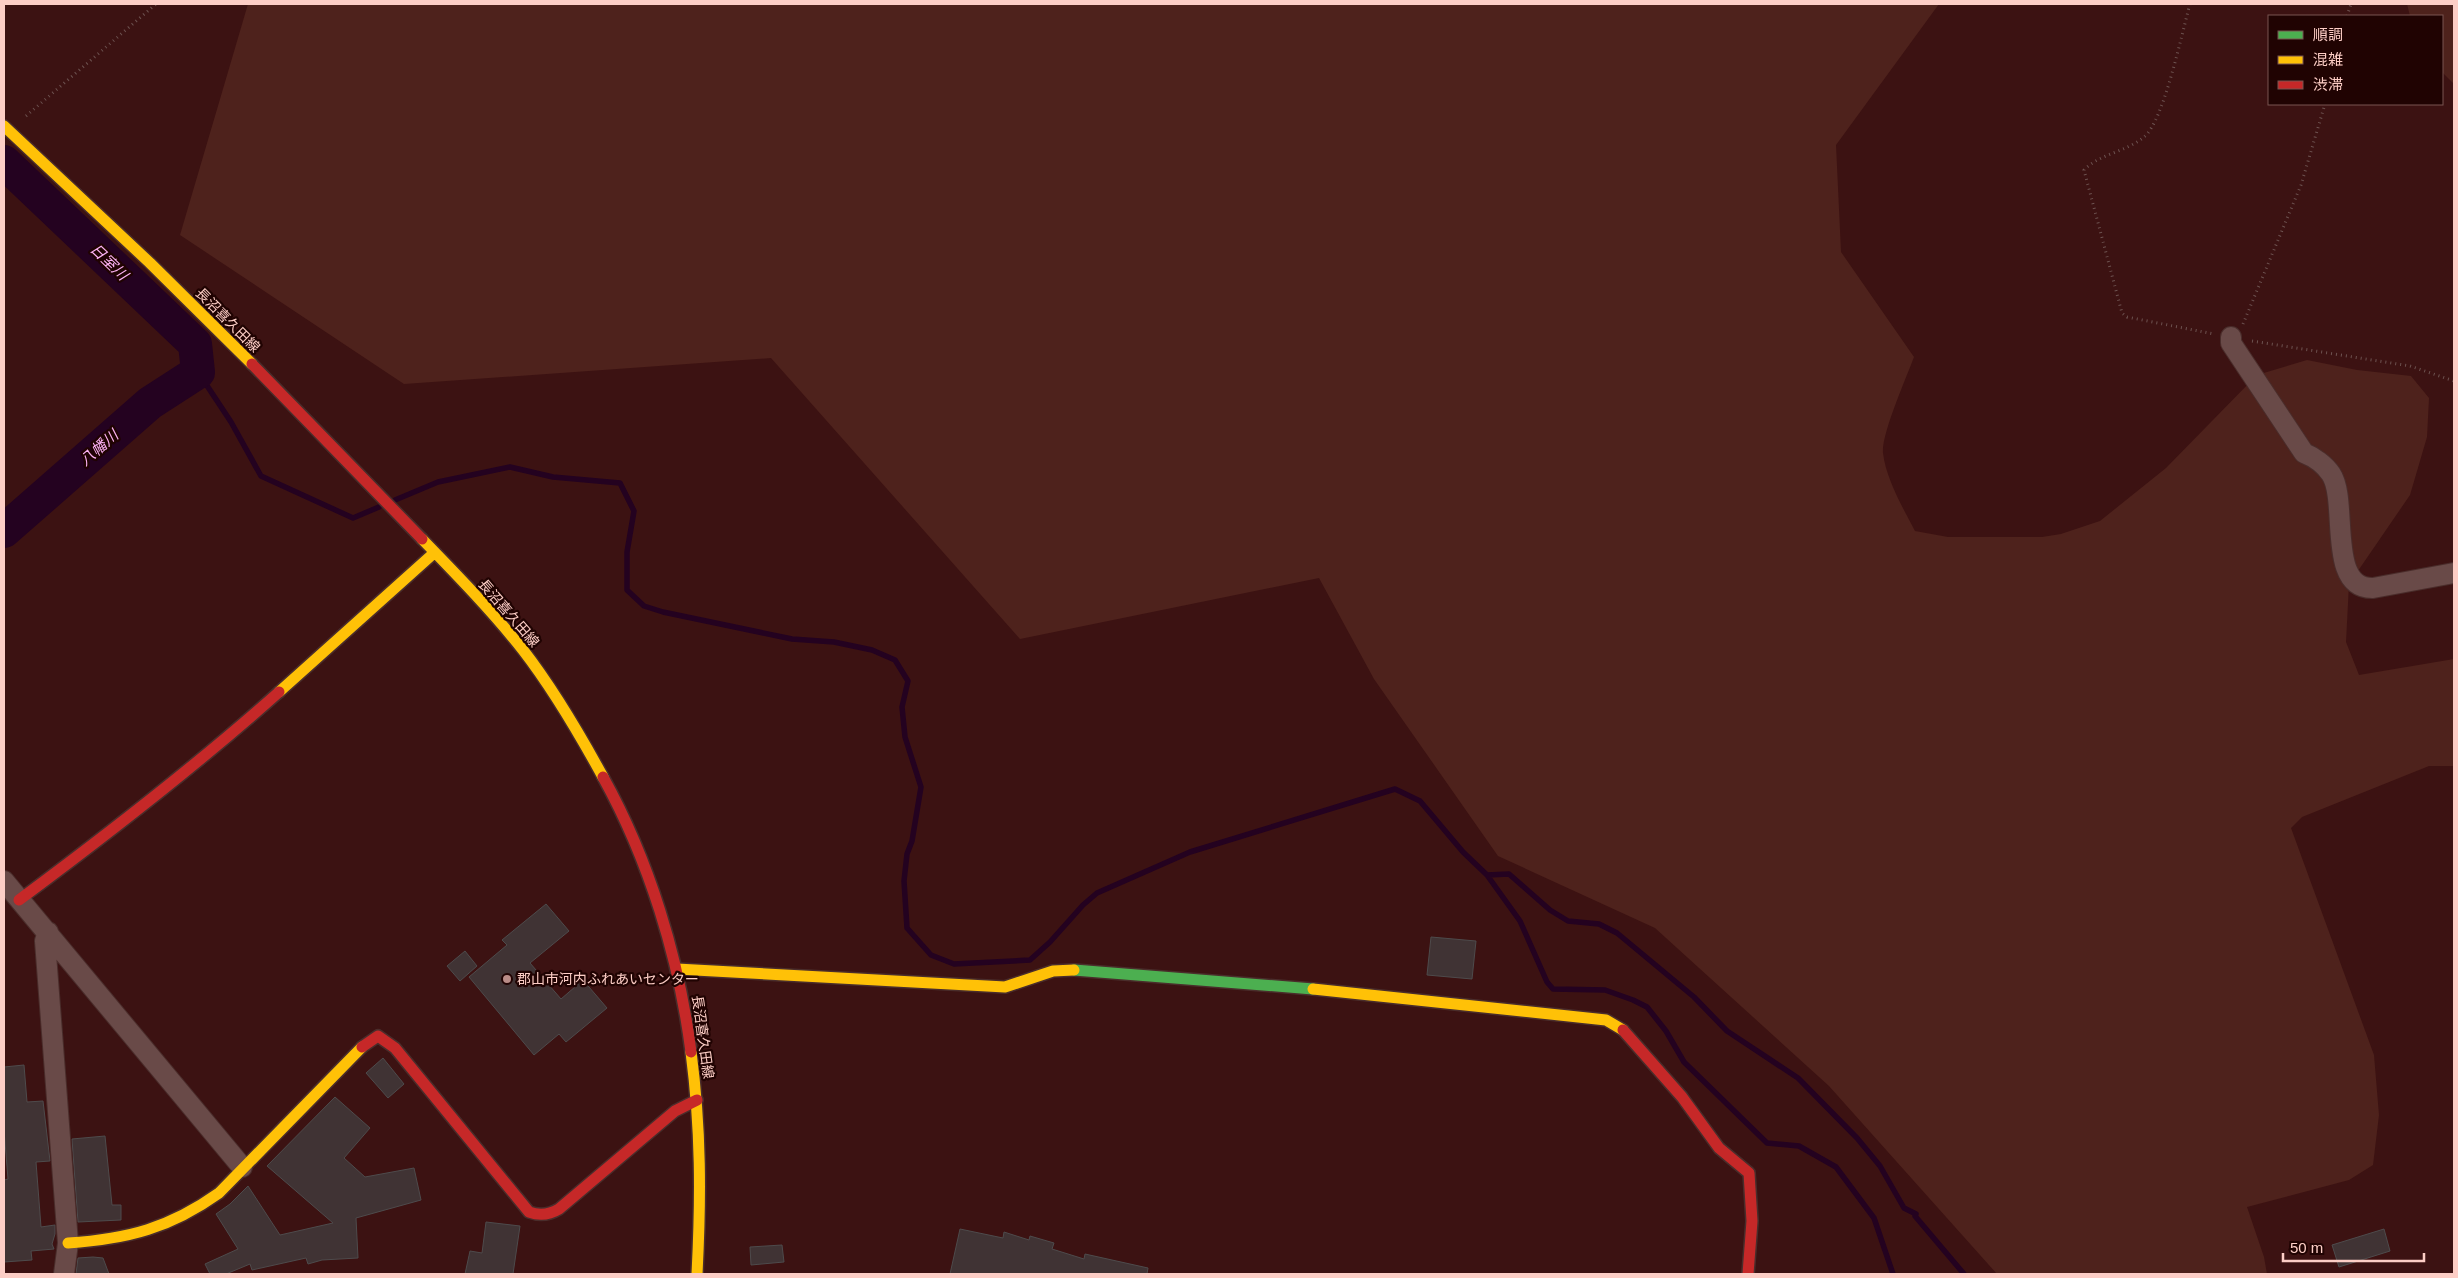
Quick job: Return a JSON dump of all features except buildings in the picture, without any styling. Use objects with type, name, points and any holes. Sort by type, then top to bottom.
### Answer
[{"type":"street","name":"長沼喜久田線","points":[[6,131],[200,311],[434,553],[524,652],[602,771],[645,865],[677,969],[688,1018],[697,1100],[702,1189],[697,1274]]},
{"type":"street","points":[[2234,338],[2232,343],[2304,453],[2315,458],[2332,475],[2338,495],[2345,567],[2353,581],[2366,588],[2373,588],[2454,573]]},
{"type":"street","points":[[19,900],[93,845],[233,734],[434,553]]},
{"type":"street","points":[[4,881],[242,1167]]},
{"type":"street","points":[[48,932],[45,941],[68,1244],[64,1274]]},
{"type":"street","points":[[677,969],[1005,987],[1053,971],[1077,970],[1344,992],[1606,1020],[1623,1030],[1682,1097],[1719,1148],[1749,1173],[1752,1221],[1748,1274]]},
{"type":"street","points":[[68,1244],[126,1238],[185,1217],[219,1193],[242,1167],[368,1041],[378,1036],[395,1048],[529,1212],[537,1215],[554,1212],[675,1110],[697,1100]]},
{"type":"path","points":[[6,131],[156,4]]},
{"type":"path","points":[[2190,4],[2165,96],[2149,133],[2125,149],[2090,164],[2084,170],[2122,313],[2126,317],[2234,338],[2410,366],[2454,381]]},
{"type":"path","points":[[2234,338],[2302,185],[2325,105]]},
{"type":"shaded area","points":[[248,4],[1939,4],[1836,145],[1841,252],[1914,357],[1890,420],[1883,444],[1883,453],[1891,483],[1915,531],[1948,537],[2042,537],[2061,534],[2100,521],[2166,468],[2257,375],[2307,360],[2357,370],[2411,376],[2429,398],[2427,437],[2410,495],[2349,584],[2346,642],[2359,675],[2454,659],[2454,766],[2429,766],[2302,817],[2291,828],[2374,1055],[2379,1115],[2373,1165],[2349,1180],[2247,1207],[2264,1257],[2267,1274],[1997,1274],[1829,1086],[1655,928],[1498,856],[1374,679],[1319,578],[1020,639],[771,358],[404,384],[180,235]]},
{"type":"shaded area","points":[[2407,4],[2454,4],[2454,84],[2443,73],[2443,15],[2410,15]]},
{"type":"waterway","name":"日室川","points":[[4,162],[195,344],[198,372],[150,403],[4,531]]},
{"type":"waterway","points":[[198,372],[231,422],[261,476],[353,518],[379,507]]},
{"type":"waterway","points":[[395,500],[438,482],[510,467],[553,477],[620,483],[634,511],[627,552],[627,590],[644,606],[663,612],[792,639],[834,642],[872,650],[895,660],[908,681],[902,707],[905,737],[921,787],[912,841],[907,854],[904,881],[907,928],[931,955],[954,964],[1030,960],[1097,893],[1190,852],[1395,789],[1420,801],[1463,852],[1487,875],[1520,921],[1547,982],[1553,989],[1605,990],[1647,1007],[1666,1031],[1684,1062],[1767,1143],[1799,1146],[1836,1167],[1874,1218],[1893,1274]]},
{"type":"waterway","points":[[1487,875],[1509,874],[1550,910],[1568,921],[1599,924],[1617,933],[1694,997],[1727,1031],[1798,1078],[1857,1138],[1880,1166],[1904,1208],[1916,1214],[1915,1216],[1964,1274]]},
{"type":"traffic: fast","points":[[1074,970],[1313,989]]},
{"type":"traffic: slow","points":[[4,126],[150,263],[252,364]]},
{"type":"traffic: slow","points":[[422,539],[487,607],[523,650],[566,712],[603,777]]},
{"type":"traffic: slow","points":[[279,692],[434,553]]},
{"type":"traffic: slow","points":[[677,969],[1005,987],[1053,971],[1074,970]]},
{"type":"traffic: slow","points":[[1313,989],[1606,1020],[1623,1030]]},
{"type":"traffic: slow","points":[[68,1243],[129,1235],[148,1230],[201,1205],[219,1193],[362,1047]]},
{"type":"traffic: slow","points":[[691,1052],[697,1108],[699,1163],[697,1274]]},
{"type":"traffic: jam","points":[[252,364],[422,539]]},
{"type":"traffic: jam","points":[[19,900],[151,799],[279,692]]},
{"type":"traffic: jam","points":[[603,777],[634,842],[660,910],[679,981],[691,1052]]},
{"type":"traffic: jam","points":[[1623,1030],[1682,1097],[1719,1148],[1749,1173],[1752,1221],[1748,1274]]},
{"type":"traffic: jam","points":[[362,1047],[378,1036],[395,1048],[529,1212],[537,1214],[548,1214],[559,1209],[675,1111],[697,1100]]},
{"type":"place","name":"郡山市河内ふれあいセンター","points":[[507,979]]},
{"type":"water label","name":"八幡川","points":[[99,448]]}]
